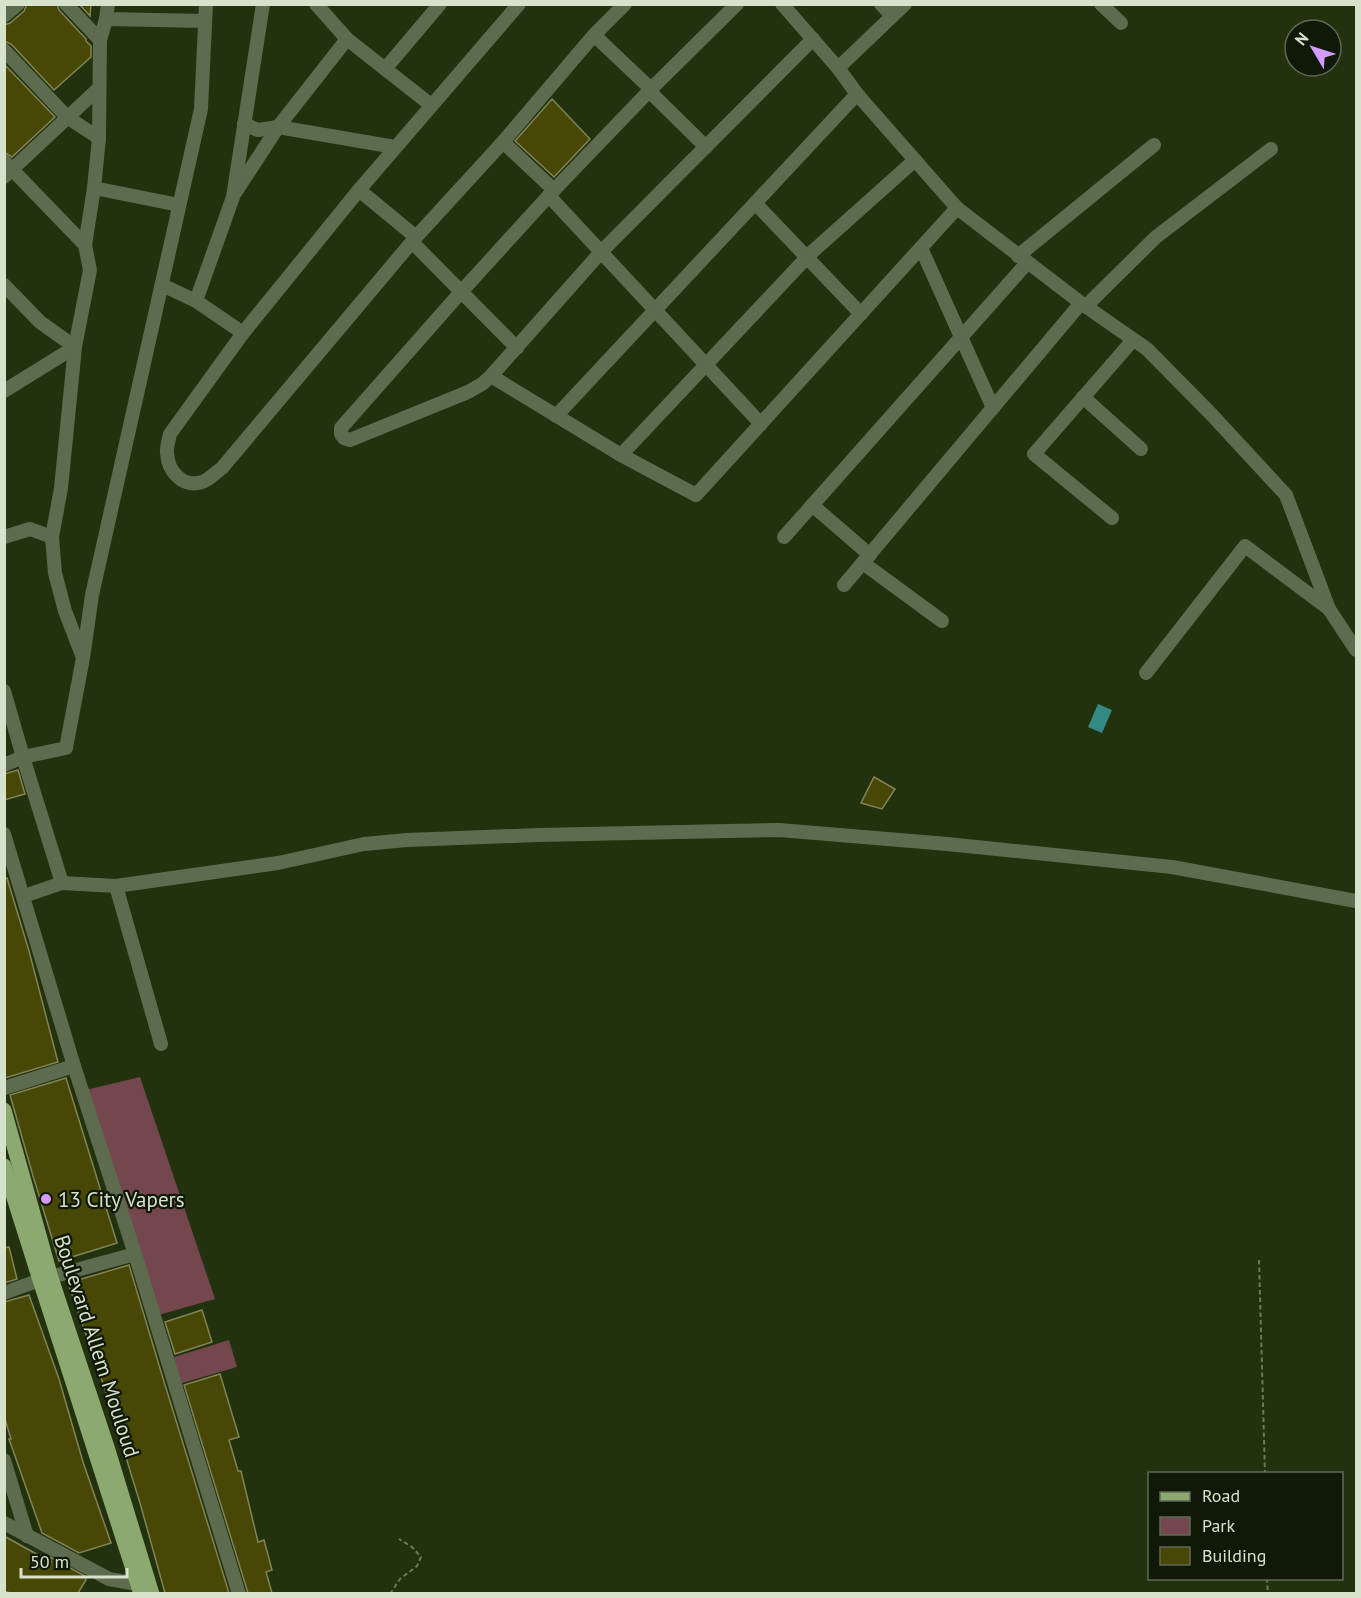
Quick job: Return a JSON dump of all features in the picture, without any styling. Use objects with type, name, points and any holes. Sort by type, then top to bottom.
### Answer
[{"type":"main road","name":"Boulevard Allem Mouloud","points":[[4,1110],[45,1279]]},
{"type":"main road","name":"Boulevard Allem Mouloud","points":[[4,1166],[107,1447],[142,1591]]},
{"type":"street","points":[[4,16],[18,4]]},
{"type":"street","points":[[66,4],[100,40]]},
{"type":"street","points":[[83,658],[65,611],[55,573],[52,537],[61,488],[75,347],[90,270],[85,245],[99,138],[100,40],[108,4]]},
{"type":"street","points":[[4,765],[23,757],[66,748],[92,595],[201,109],[206,4]]},
{"type":"street","points":[[196,301],[233,197],[263,4]]},
{"type":"street","points":[[316,4],[347,39],[431,105]]},
{"type":"street","points":[[519,4],[359,190],[243,333],[170,434],[166,452],[169,464],[177,478],[186,484],[203,482],[222,468],[414,240],[503,142],[594,35],[624,4]]},
{"type":"street","points":[[737,4],[551,193],[461,292],[341,428],[344,438],[350,440],[468,392],[482,384],[517,348],[601,252],[813,39]]},
{"type":"street","points":[[782,4],[957,208],[1022,259],[1147,349],[1286,495],[1329,609],[1356,650]]},
{"type":"street","points":[[881,4],[892,16]]},
{"type":"street","points":[[838,68],[905,4]]},
{"type":"street","points":[[1101,4],[1121,23]]},
{"type":"street","points":[[385,69],[438,5]]},
{"type":"street","points":[[106,19],[205,21]]},
{"type":"street","points":[[594,35],[706,147]]},
{"type":"street","points":[[233,197],[278,128],[347,39]]},
{"type":"street","points":[[4,50],[67,117],[99,138]]},
{"type":"street","points":[[85,245],[7,169],[99,88]]},
{"type":"street","points":[[556,416],[857,94]]},
{"type":"street","points":[[244,124],[258,130],[278,128],[395,147]]},
{"type":"street","points":[[503,142],[760,424]]},
{"type":"street","points":[[784,537],[962,336],[1022,259],[1154,145]]},
{"type":"street","points":[[844,585],[1083,304],[1156,237],[1271,149]]},
{"type":"street","points":[[621,455],[807,257],[915,160]]},
{"type":"street","points":[[94,188],[179,205]]},
{"type":"street","points":[[359,190],[414,240],[461,292],[517,348]]},
{"type":"street","points":[[755,203],[861,314]]},
{"type":"street","points":[[491,376],[621,455],[696,495],[957,208]]},
{"type":"street","points":[[921,248],[993,408]]},
{"type":"street","points":[[162,285],[196,301],[243,333]]},
{"type":"street","points":[[6,290],[40,322],[75,347]]},
{"type":"street","points":[[1112,518],[1034,454],[1133,339]]},
{"type":"street","points":[[4,391],[75,347]]},
{"type":"street","points":[[1083,397],[1141,449]]},
{"type":"street","points":[[812,505],[867,559],[942,621]]},
{"type":"street","points":[[4,537],[30,529],[52,537]]},
{"type":"street","points":[[1146,673],[1245,546],[1329,609]]},
{"type":"street","points":[[4,691],[62,883]]},
{"type":"street","points":[[24,896],[62,883],[116,885],[278,862],[364,844],[407,840],[778,830],[947,844],[1172,867],[1356,901]]},
{"type":"street","points":[[4,834],[239,1593]]},
{"type":"street","points":[[116,885],[161,1044]]},
{"type":"street","points":[[4,1088],[74,1065]]},
{"type":"street","points":[[4,1293],[135,1254]]},
{"type":"street","points":[[4,1460],[27,1536]]},
{"type":"street","points":[[4,1522],[110,1579],[142,1591]]},
{"type":"path","points":[[1259,1260],[1265,1472]]},
{"type":"path","points":[[390,1593],[400,1579],[417,1566],[421,1557],[412,1547],[399,1539]]},
{"type":"green space","points":[[140,1077],[215,1299],[155,1316],[86,1090]]},
{"type":"green space","points":[[229,1340],[237,1367],[179,1384],[171,1358]]},
{"type":"water","points":[[1098,704],[1112,710],[1102,733],[1088,727]]},
{"type":"building","points":[[27,4],[57,4],[59,10],[91,46],[91,57],[54,90],[11,44],[4,41],[4,25],[10,23],[24,11]]},
{"type":"building","points":[[79,4],[91,4],[90,16]]},
{"type":"building","points":[[4,64],[55,117],[12,157],[4,152]]},
{"type":"building","points":[[552,99],[590,139],[554,177],[515,141]]},
{"type":"building","points":[[18,770],[25,794],[4,800],[4,774]]},
{"type":"building","points":[[874,777],[895,789],[882,809],[861,803]]},
{"type":"building","points":[[7,878],[58,1062],[5,1078],[4,879]]},
{"type":"building","points":[[66,1078],[117,1243],[59,1261],[10,1095]]},
{"type":"building","points":[[9,1247],[17,1279],[4,1283],[4,1248]]},
{"type":"building","points":[[129,1265],[229,1593],[165,1593],[106,1392],[68,1283]]},
{"type":"building","points":[[29,1295],[59,1379],[83,1462],[111,1543],[79,1553],[42,1533],[9,1439],[11,1439],[4,1416],[4,1302]]},
{"type":"building","points":[[202,1310],[212,1342],[175,1354],[165,1322]]},
{"type":"building","points":[[220,1374],[239,1437],[229,1440],[238,1471],[241,1471],[258,1542],[264,1540],[272,1570],[266,1572],[272,1593],[248,1593],[184,1385]]},
{"type":"building","points":[[4,1536],[51,1562],[50,1557],[85,1576],[86,1580],[78,1593],[10,1593],[4,1591]]},
{"type":"place","name":"13 City Vapers","points":[[46,1199]]}]
